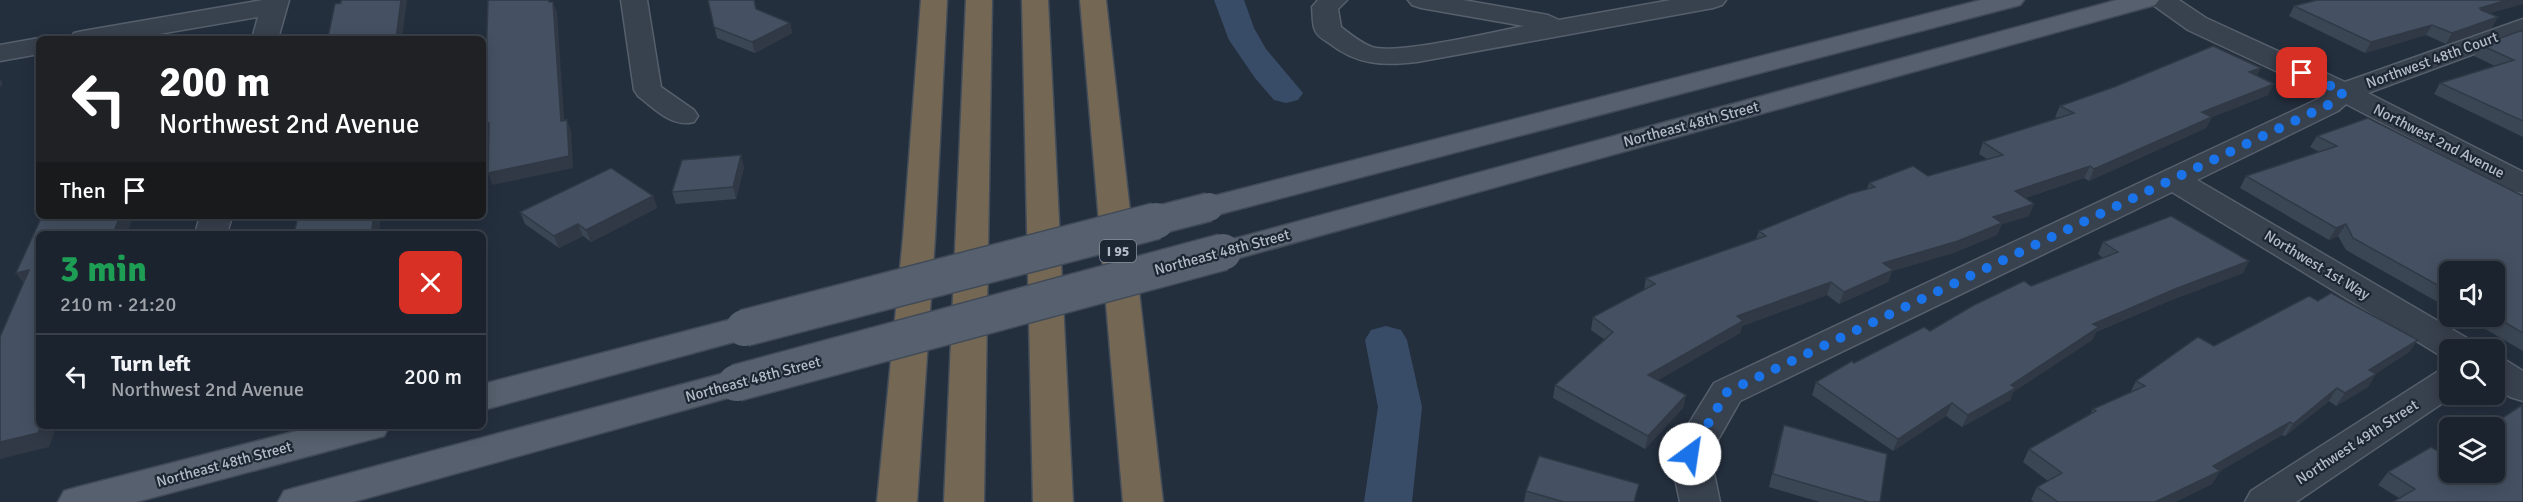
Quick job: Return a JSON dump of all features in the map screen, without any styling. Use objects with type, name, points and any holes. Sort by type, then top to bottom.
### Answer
[{"type":"highway","points":[[897,502],[919,238],[934,0]]},
{"type":"highway","points":[[964,502],[979,0]]},
{"type":"highway","points":[[1035,0],[1053,502]]},
{"type":"highway","name":"I 95","points":[[1094,0],[1143,502]]},
{"type":"main road","points":[[486,395],[2011,0]]},
{"type":"main road","name":"Northeast 48th Street","points":[[298,502],[2146,0]]},
{"type":"main road","name":"Northeast 48th Street","points":[[78,502],[358,429]]},
{"type":"street","points":[[634,0],[648,90],[684,116]]},
{"type":"street","points":[[1334,0],[1325,7],[1328,30],[1357,52],[1379,58],[1418,54],[1713,0]]},
{"type":"street","points":[[1421,0],[1568,26]]},
{"type":"street","name":"Northwest 2nd Avenue","points":[[2162,0],[2197,24],[2523,158]]},
{"type":"street","name":"Northwest 2nd Avenue","points":[[2169,0],[2228,17],[2523,184]]},
{"type":"street","points":[[99,36],[275,3],[266,36]]},
{"type":"street","name":"Northwest 48th Court","points":[[1700,502],[1690,454],[1727,392],[2175,180],[2328,105],[2356,88],[2523,27]]},
{"type":"street","points":[[0,53],[36,47]]},
{"type":"street","name":"Northwest 1st Way","points":[[2175,180],[2441,339]]},
{"type":"street","points":[[2505,377],[2523,388]]},
{"type":"street","name":"Northwest 49th Street","points":[[2265,502],[2439,388]]},
{"type":"building","points":[[341,0],[401,0],[396,36],[328,36],[335,4],[341,3]]},
{"type":"building","points":[[488,0],[549,0],[553,2],[561,121],[567,120],[569,156],[488,173],[489,123],[486,124]]},
{"type":"building","points":[[708,0],[754,0],[756,9],[790,23],[752,42],[714,27]]},
{"type":"building","points":[[2317,0],[2507,0],[2480,8],[2498,17],[2452,33],[2432,25],[2371,42],[2294,6]]},
{"type":"building","points":[[2523,30],[2523,121],[2440,83],[2514,60],[2481,45]]},
{"type":"building","points":[[2213,46],[2261,68],[2249,72],[2274,84],[2202,112],[2212,117],[2094,169],[2090,166],[2015,191],[2034,204],[1993,217],[2002,223],[1958,241],[1883,263],[1893,270],[1844,292],[1831,282],[1737,316],[1743,321],[1648,375],[1686,395],[1648,436],[1555,385],[1613,332],[1593,317],[1655,284],[1646,278],[1766,236],[1759,231],[1849,194],[1875,187],[1869,183],[1913,166],[1928,176],[2003,155],[1983,142],[2074,113],[2060,106],[2114,87]]},
{"type":"building","points":[[2368,118],[2523,196],[2523,333],[2505,322],[2505,261],[2439,261],[2439,286],[2353,238],[2346,224],[2336,228],[2246,176],[2337,146],[2317,136]]},
{"type":"building","points":[[741,155],[733,187],[672,192],[682,160]]},
{"type":"building","points":[[611,168],[653,196],[586,230],[578,224],[554,236],[520,212]]},
{"type":"building","points":[[2171,216],[2249,261],[2093,324],[2099,327],[2011,385],[2016,388],[1968,415],[1952,403],[1898,439],[1816,382],[1852,361],[1854,363],[1924,327],[1930,331],[1974,305],[2024,281],[2031,286],[2118,252],[2103,242]]},
{"type":"building","points":[[41,219],[119,219],[114,231],[36,231],[36,429],[40,429],[38,433],[0,442],[0,337],[29,270],[16,273]]},
{"type":"building","points":[[297,219],[374,219],[372,231],[295,231]]},
{"type":"building","points":[[2331,293],[2418,340],[2369,370],[2376,374],[2345,393],[2337,388],[2293,424],[2290,422],[2213,466],[2220,471],[2155,502],[2058,502],[2037,487],[2062,473],[2029,449],[2096,411],[2093,409],[2145,386],[2136,381],[2198,337],[2214,346],[2309,296],[2318,301]]},
{"type":"building","points":[[2522,405],[2523,502],[2393,502],[2415,489],[2388,472],[2431,447],[2439,452],[2439,483],[2505,483],[2504,417]]},
{"type":"building","points":[[1784,425],[1887,454],[1880,502],[1869,502],[1773,474]]},
{"type":"building","points":[[1539,456],[1639,484],[1634,502],[1564,502],[1526,491]]},
{"type":"waterway","points":[[1229,0],[1244,40],[1266,71],[1286,93]]},
{"type":"waterway","points":[[1386,340],[1400,407],[1388,502]]},
{"type":"route","points":[[1690,454],[1727,392],[2175,180],[2328,105],[2344,92],[2302,73]]}]
